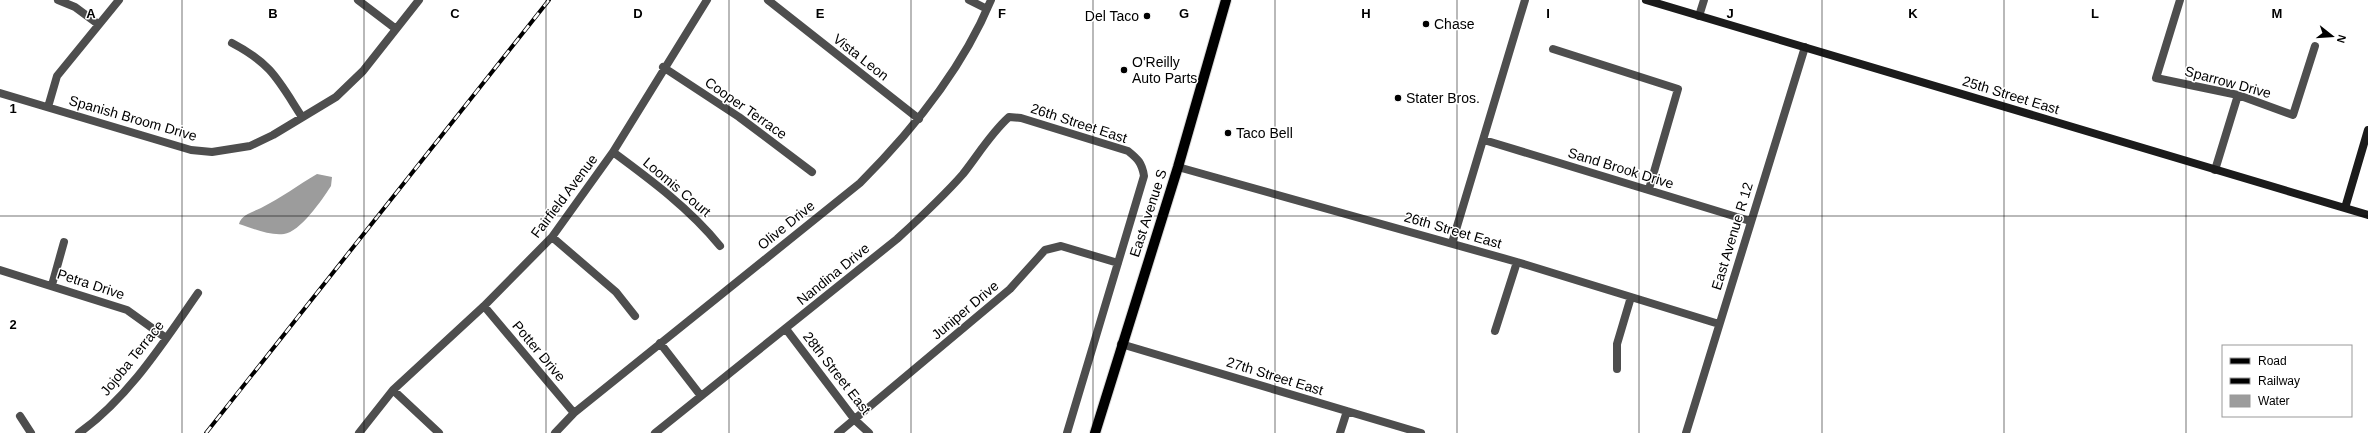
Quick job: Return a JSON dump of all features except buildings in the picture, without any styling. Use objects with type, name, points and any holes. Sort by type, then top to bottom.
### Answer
[{"type":"main road","name":"East Avenue S","points":[[1095,433],[1178,167],[1226,0]]},
{"type":"main road","name":"25th Street East","points":[[1646,0],[2368,215]]},
{"type":"main road","points":[[2345,208],[2368,130]]},
{"type":"street","points":[[58,0],[75,7],[98,24]]},
{"type":"street","points":[[48,107],[57,76],[119,0]]},
{"type":"street","points":[[358,0],[396,29]]},
{"type":"street","name":"Spanish Broom Drive","points":[[0,93],[191,150],[212,152],[250,146],[273,135],[302,116],[336,97],[358,76],[419,0]]},
{"type":"street","name":"Fairfield Avenue","points":[[359,433],[393,390],[484,306],[552,238],[612,152],[663,67],[707,0]]},
{"type":"street","name":"Vista Leon","points":[[768,0],[919,119]]},
{"type":"street","points":[[969,0],[987,9]]},
{"type":"street","name":"Olive Drive","points":[[555,433],[574,413],[660,342],[860,183],[894,149],[919,119],[946,82],[991,0]]},
{"type":"street","points":[[1452,243],[1525,0]]},
{"type":"street","points":[[1699,16],[1704,0]]},
{"type":"street","name":"Sparrow Drive","points":[[2180,0],[2156,78],[2238,95],[2293,115],[2315,46]]},
{"type":"street","points":[[232,43],[255,55],[273,71],[302,116]]},
{"type":"street","name":"East Avenue R 12","points":[[1686,433],[1750,221],[1805,47]]},
{"type":"street","points":[[1552,49],[1678,89],[1649,189]]},
{"type":"street","name":"Cooper Terrace","points":[[663,67],[740,117],[812,172]]},
{"type":"street","points":[[2215,170],[2238,95]]},
{"type":"street","name":"26th Street East","points":[[1009,117],[1021,118],[1128,151],[1140,160]]},
{"type":"street","name":"Nandina Drive","points":[[655,433],[897,239],[935,204],[988,143],[996,128],[1009,117]]},
{"type":"street","name":"Sand Brook Drive","points":[[1484,140],[1750,221]]},
{"type":"street","name":"Loomis Court","points":[[612,152],[646,176],[702,224],[720,246]]},
{"type":"street","name":"East Avenue S","points":[[1067,433],[1144,176],[1140,160]]},
{"type":"street","name":"26th Street East","points":[[1178,167],[1452,243],[1719,324]]},
{"type":"street","points":[[552,238],[616,292],[635,316]]},
{"type":"street","points":[[52,285],[64,242]]},
{"type":"street","name":"Juniper Drive","points":[[838,433],[1010,289],[1045,250],[1061,246],[1118,263]]},
{"type":"street","points":[[1495,331],[1517,262]]},
{"type":"street","name":"Petra Drive","points":[[0,270],[52,285],[127,310],[166,338]]},
{"type":"street","name":"Jojoba Terrace","points":[[79,433],[117,400],[166,338],[198,293]]},
{"type":"street","points":[[1617,369],[1617,344],[1631,297]]},
{"type":"street","name":"Potter Drive","points":[[484,306],[574,413]]},
{"type":"street","name":"28th Street East","points":[[786,329],[855,420],[869,433]]},
{"type":"street","points":[[660,342],[701,396]]},
{"type":"street","name":"27th Street East","points":[[1122,344],[1421,433]]},
{"type":"street","points":[[393,390],[439,433]]},
{"type":"street","points":[[1340,433],[1347,411]]},
{"type":"street","points":[[20,416],[31,433]]},
{"type":"water","points":[[317,174],[332,177],[331,186],[304,222],[297,228],[284,234],[273,234],[239,224],[242,218],[251,212],[276,200]]},
{"type":"railway","points":[[206,433],[549,0]]},
{"type":"place","name":"Del Taco","points":[[1147,16]]},
{"type":"place","name":"Chase","points":[[1426,24]]},
{"type":"place","name":"O'Reilly Auto Parts","points":[[1124,70]]},
{"type":"place","name":"Stater Bros.","points":[[1398,98]]},
{"type":"place","name":"Taco Bell","points":[[1228,133]]}]
